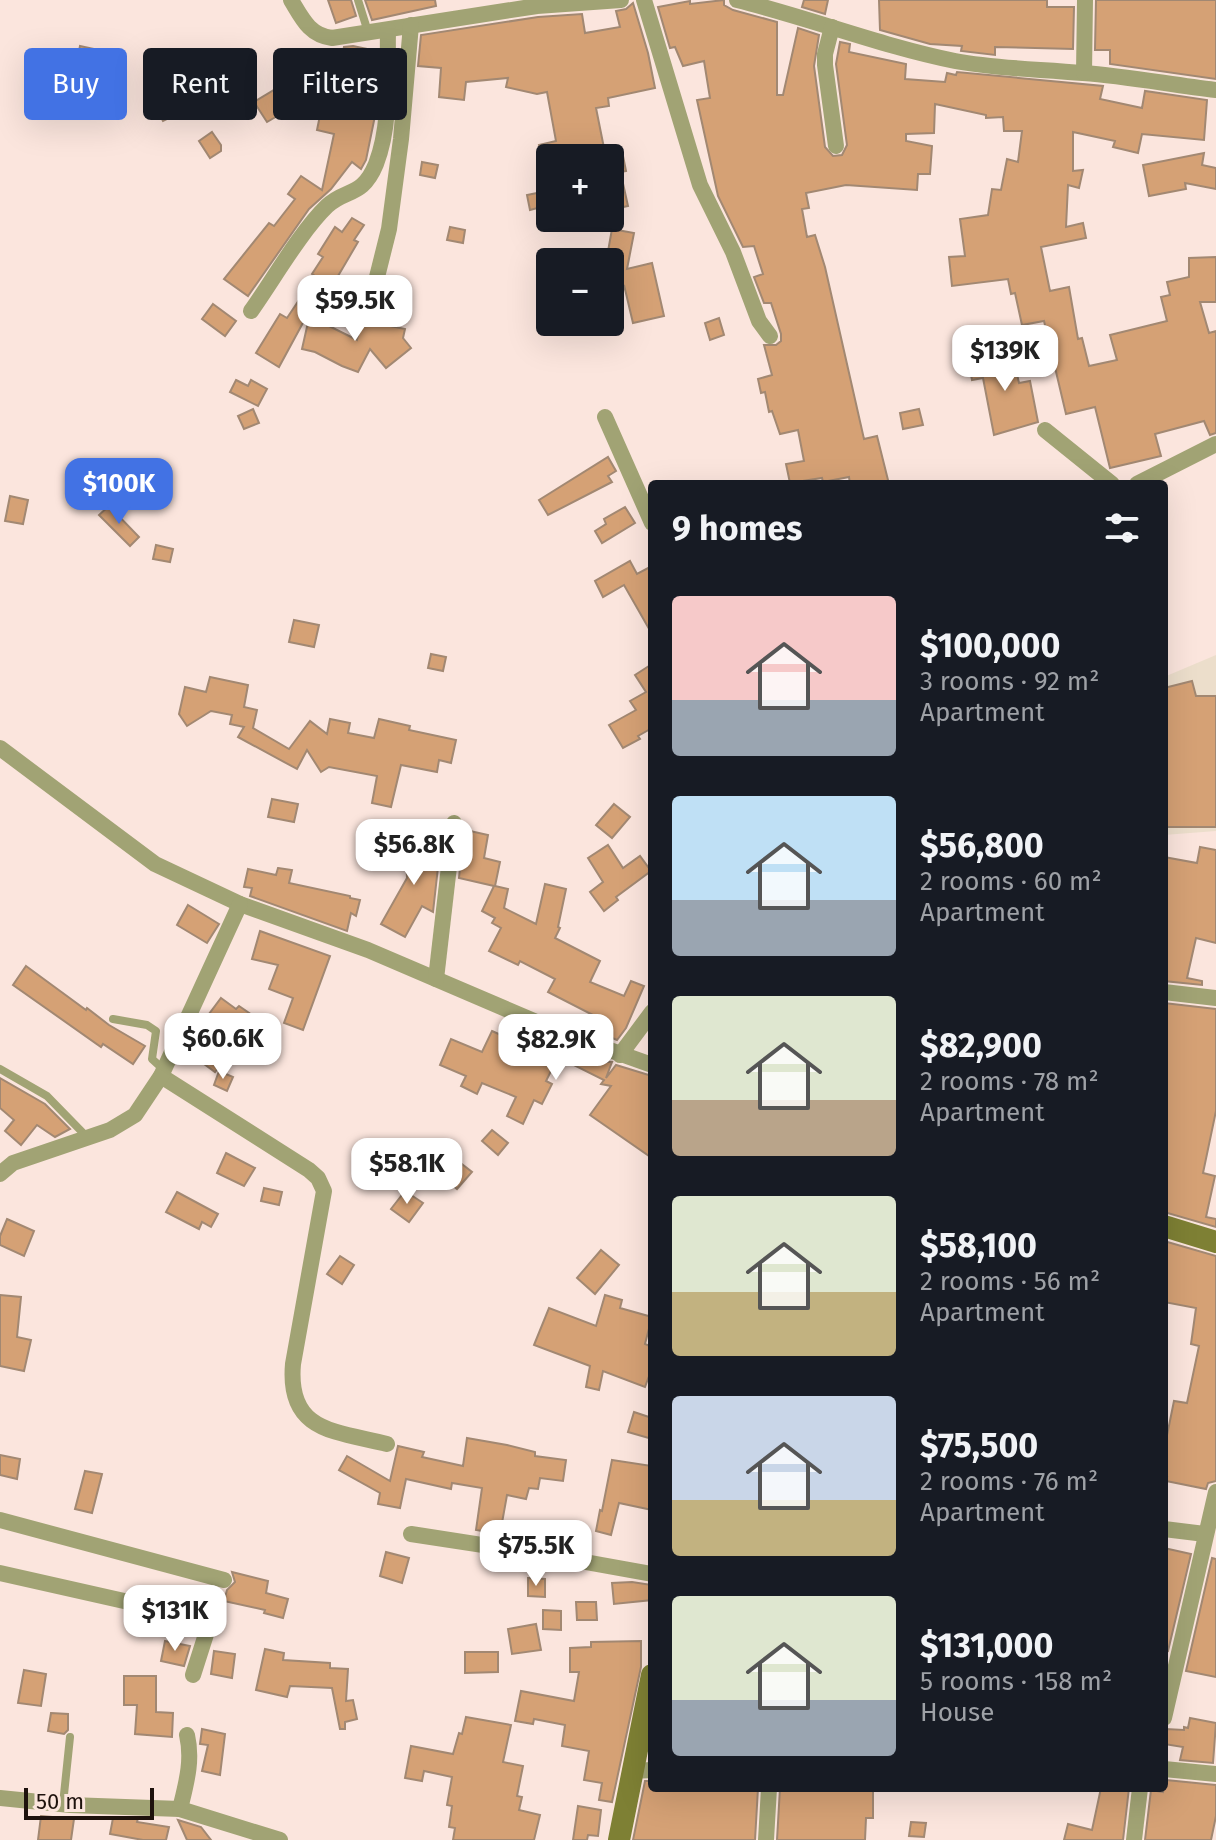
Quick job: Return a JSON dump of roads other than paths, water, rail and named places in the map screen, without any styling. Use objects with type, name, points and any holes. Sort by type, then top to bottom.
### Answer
[{"type":"street","points":[[291,0],[309,29],[319,36],[332,38],[536,3],[621,0]]},
{"type":"street","points":[[644,0],[700,185],[733,252],[759,321],[770,336]]},
{"type":"street","points":[[737,0],[956,61],[1216,90]]},
{"type":"street","points":[[1084,73],[1085,0]]},
{"type":"street","points":[[369,309],[389,229],[411,25]]},
{"type":"street","points":[[832,27],[825,65],[836,146]]},
{"type":"street","points":[[251,311],[328,204],[365,184],[376,165],[383,137],[388,30]]},
{"type":"street","points":[[605,417],[648,514]]},
{"type":"street","points":[[1045,430],[1107,480]]},
{"type":"street","points":[[1145,480],[1216,444]]},
{"type":"street","points":[[0,748],[155,864],[240,904],[368,950],[620,1055],[648,1064]]},
{"type":"street","points":[[436,979],[454,823]]},
{"type":"street","points":[[0,1174],[13,1163],[110,1130],[135,1115],[163,1073],[240,904]]},
{"type":"street","points":[[1168,992],[1216,998]]},
{"type":"street","points":[[620,1055],[648,1017]]},
{"type":"street","points":[[163,1073],[318,1178],[324,1191],[293,1364],[291,1383],[296,1404],[325,1429],[387,1444]]},
{"type":"street","points":[[1168,1227],[1216,1242]]},
{"type":"street","points":[[1168,1701],[1216,1492]]},
{"type":"street","points":[[0,1520],[224,1580]]},
{"type":"street","points":[[1168,1529],[1210,1528]]},
{"type":"street","points":[[411,1534],[648,1573]]},
{"type":"street","points":[[0,1573],[204,1619],[208,1628],[193,1675]]},
{"type":"street","points":[[619,1840],[642,1770],[648,1713]]},
{"type":"street","points":[[180,1809],[190,1768],[191,1749],[187,1735]]},
{"type":"street","points":[[1168,1769],[1216,1774]]},
{"type":"street","points":[[766,1840],[769,1792]]},
{"type":"street","points":[[1134,1840],[1140,1792]]},
{"type":"street","points":[[0,1798],[180,1809],[280,1840]]},
{"type":"lane","points":[[358,0],[368,32]]},
{"type":"lane","points":[[113,1019],[147,1025],[156,1031],[152,1059],[163,1073]]},
{"type":"lane","points":[[0,1069],[47,1096],[88,1137]]},
{"type":"lane","points":[[63,1804],[70,1737]]}]
